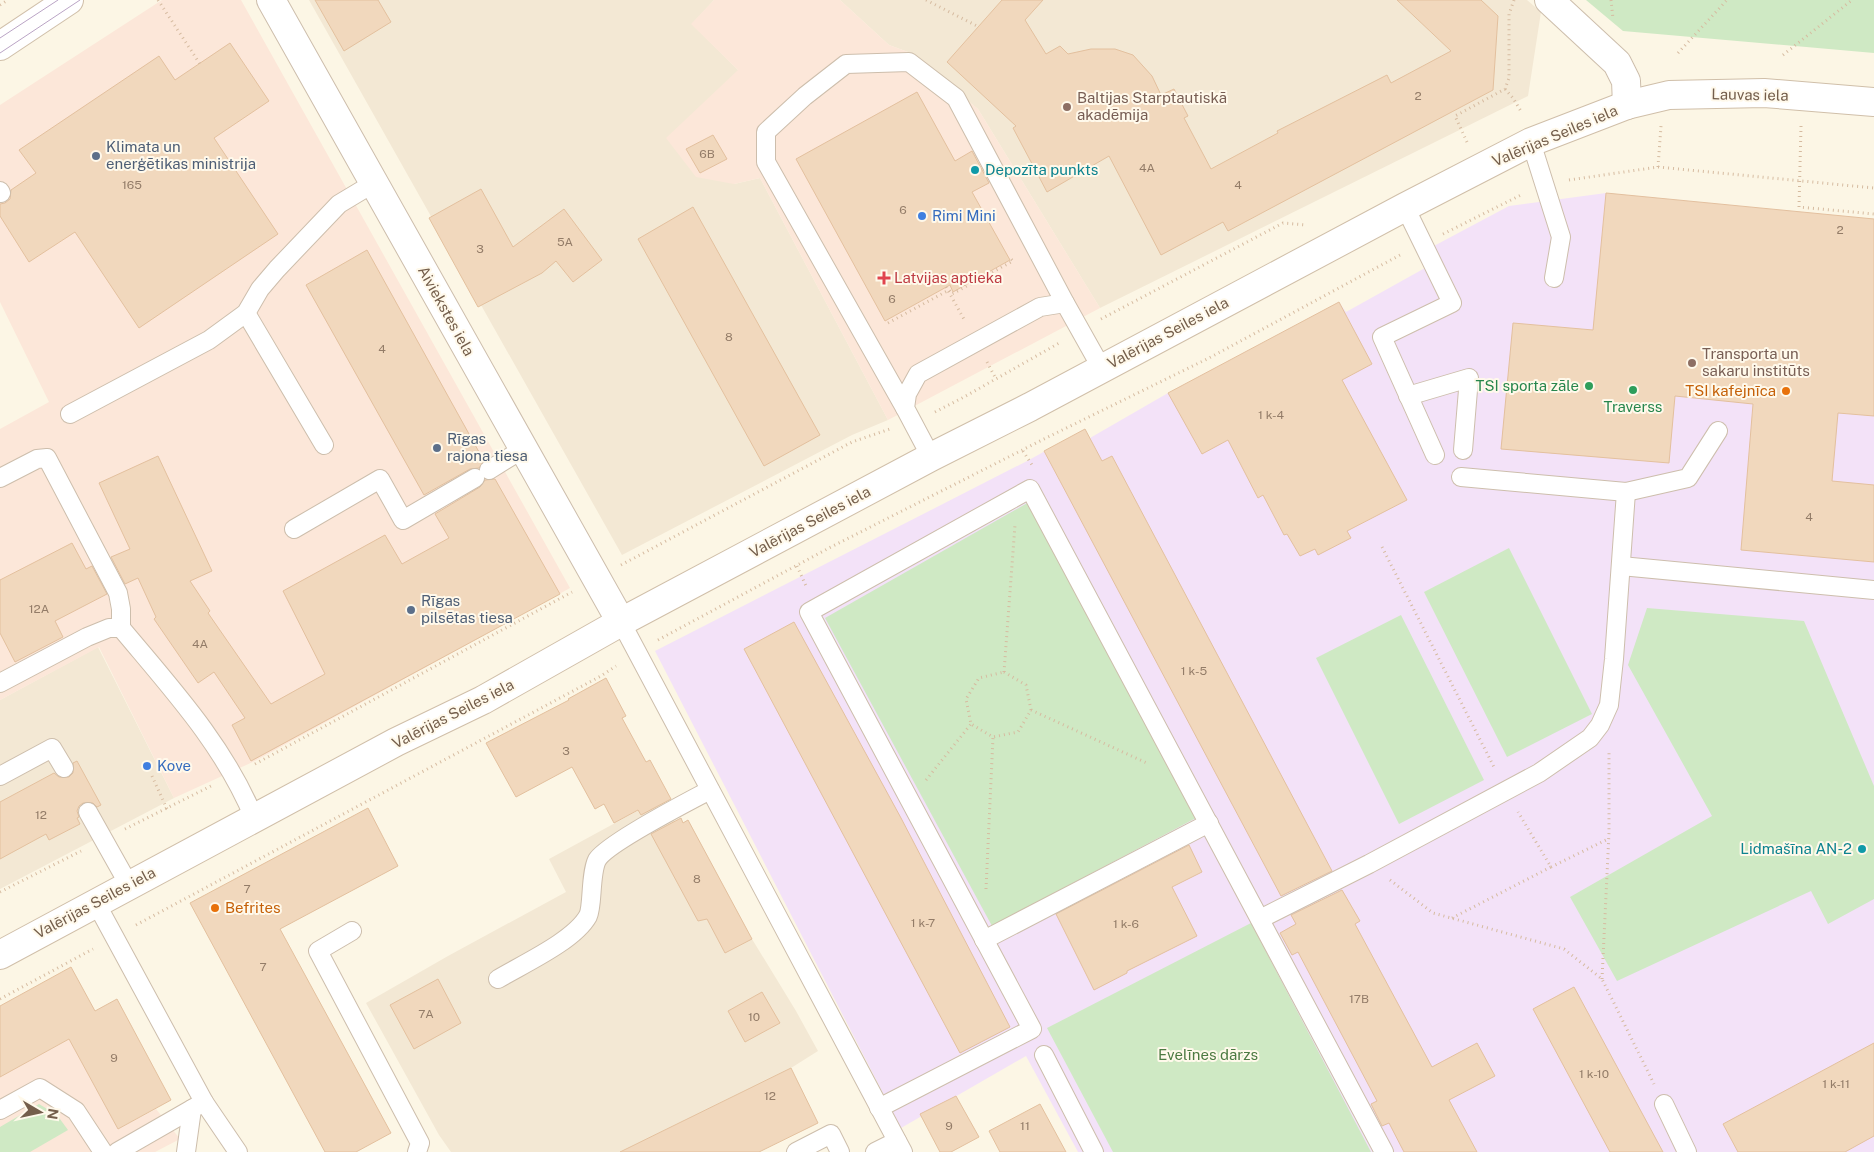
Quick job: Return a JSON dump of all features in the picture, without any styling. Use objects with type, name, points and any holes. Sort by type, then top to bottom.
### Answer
[{"type":"street","points":[[0,46],[69,0]]},
{"type":"street","name":"Aiviekstes iela","points":[[271,0],[621,622]]},
{"type":"street","points":[[1549,0],[1617,63],[1626,81],[1627,105]]},
{"type":"street","name":"Lauvas iela","points":[[1627,105],[1663,96],[1713,93],[1764,93],[1874,102]]},
{"type":"street","name":"Valērijas Seiles iela","points":[[0,955],[396,742],[483,700],[621,622],[1405,207],[1531,142],[1627,105]]},
{"type":"lane","points":[[931,457],[766,162],[766,132],[805,96],[846,64],[909,62],[956,98],[1102,369]]},
{"type":"lane","points":[[1531,142],[1561,237],[1554,278]]},
{"type":"lane","points":[[70,414],[209,340],[246,313],[260,289],[277,269],[339,204],[374,183]]},
{"type":"lane","points":[[1405,207],[1452,303],[1382,338],[1435,455]]},
{"type":"lane","points":[[909,416],[907,394],[918,374],[1040,307],[1065,303]]},
{"type":"lane","points":[[246,313],[324,445]]},
{"type":"lane","points":[[1408,396],[1469,378],[1463,450]]},
{"type":"lane","points":[[1461,476],[1626,492],[1688,478],[1718,431]]},
{"type":"lane","points":[[294,529],[380,479],[403,520],[523,450]]},
{"type":"lane","points":[[0,478],[37,459],[47,458],[118,593],[121,609],[121,628],[206,731],[245,794],[254,818]]},
{"type":"lane","points":[[879,1108],[1032,1029],[809,612],[1030,489],[1384,1152]]},
{"type":"lane","points":[[1260,919],[1369,864],[1539,773],[1590,738],[1600,725],[1609,705],[1626,492]]},
{"type":"lane","points":[[1621,566],[1874,590]]},
{"type":"lane","points":[[621,622],[900,1146],[875,1152]]},
{"type":"lane","points":[[0,683],[87,637],[109,628],[121,628]]},
{"type":"lane","points":[[0,776],[52,748],[64,768]]},
{"type":"lane","points":[[498,979],[571,936],[588,915],[591,887],[597,860],[617,843],[710,790]]},
{"type":"lane","points":[[88,812],[129,885]]},
{"type":"lane","points":[[984,940],[1209,823]]},
{"type":"lane","points":[[96,903],[198,1106],[238,1152]]},
{"type":"lane","points":[[352,931],[318,951],[420,1143],[417,1152]]},
{"type":"lane","points":[[1044,1055],[1094,1152]]},
{"type":"lane","points":[[0,1110],[40,1088],[76,1111],[103,1152]]},
{"type":"lane","points":[[1664,1104],[1687,1152]]},
{"type":"lane","points":[[117,1152],[198,1106]]},
{"type":"lane","points":[[186,1152],[198,1106]]},
{"type":"lane","points":[[796,1152],[831,1134],[840,1152]]},
{"type":"path","points":[[0,5],[8,0]]},
{"type":"path","points":[[158,0],[200,64]]},
{"type":"path","points":[[926,0],[979,27]]},
{"type":"path","points":[[1467,142],[1455,116],[1505,89],[1509,78],[1509,14],[1514,0]]},
{"type":"path","points":[[1678,52],[1727,0]]},
{"type":"path","points":[[1783,55],[1852,0]]},
{"type":"path","points":[[1505,89],[1522,113]]},
{"type":"path","points":[[1658,167],[1663,96]]},
{"type":"path","points":[[1801,96],[1798,207],[1874,214]]},
{"type":"path","points":[[0,999],[601,676],[637,651],[829,548],[1209,358],[1423,243],[1507,201],[1544,185],[1594,175],[1658,167],[1874,188]]},
{"type":"path","points":[[0,892],[233,775],[595,578],[852,442],[909,416],[964,397],[1080,330],[1283,223],[1303,226],[1312,222]]},
{"type":"path","points":[[947,289],[952,294],[1013,261],[1010,256]]},
{"type":"path","points":[[947,289],[956,305]]},
{"type":"path","points":[[888,323],[947,289]]},
{"type":"path","points":[[1004,672],[1015,522],[1030,489],[1034,469],[1024,450]]},
{"type":"path","points":[[1382,547],[1506,791],[1551,867]]},
{"type":"path","points":[[1004,672],[1026,685],[1031,710],[1018,732],[993,737],[971,724],[966,699],[979,678],[1004,672]]},
{"type":"path","points":[[1602,979],[1608,838],[1609,705]]},
{"type":"path","points":[[1031,710],[1187,782]]},
{"type":"path","points":[[909,800],[971,724]]},
{"type":"path","points":[[986,891],[993,737]]},
{"type":"path","points":[[152,776],[167,809]]},
{"type":"path","points":[[1452,918],[1608,838]]},
{"type":"path","points":[[1369,864],[1433,913],[1564,949],[1602,979],[1664,1104]]},
{"type":"shaded area","points":[[162,0],[241,0],[570,588],[255,761],[174,798],[99,647],[0,700],[0,429],[49,402],[0,302],[0,105]]},
{"type":"shaded area","points":[[309,0],[714,0],[692,24],[738,70],[734,184],[760,178],[888,420],[852,435],[622,555]]},
{"type":"shaded area","points":[[714,0],[840,0],[889,45],[908,52],[978,109],[1100,308],[888,420],[760,178],[734,184],[696,177],[666,138],[738,70],[691,24]]},
{"type":"shaded area","points":[[840,0],[1527,0],[1541,12],[1528,96],[1100,308],[978,109],[908,52],[889,45]]},
{"type":"shaded area","points":[[1606,193],[1874,219],[1874,1152],[1078,1152],[1026,1056],[901,1128],[655,651],[1029,460],[1085,429],[1090,438],[1168,393],[1339,302],[1346,312],[1425,268],[1432,247],[1509,206]]},
{"type":"shaded area","points":[[98,647],[174,798],[0,889],[0,700]]},
{"type":"shaded area","points":[[661,798],[677,826],[688,820],[752,939],[818,1051],[791,1068],[620,1152],[451,1152],[439,1135],[366,1003],[566,892],[549,859]]},
{"type":"shaded area","points":[[69,1039],[118,1129],[156,1109],[180,1139],[155,1152],[0,1152],[0,1077]]},
{"type":"green space","points":[[1586,0],[1874,0],[1874,53],[1623,31]]},
{"type":"green space","points":[[1029,502],[1196,818],[992,926],[825,618]]},
{"type":"green space","points":[[1509,548],[1592,714],[1507,757],[1424,592]]},
{"type":"green space","points":[[1647,608],[1804,621],[1874,786],[1874,899],[1828,924],[1811,891],[1617,981],[1570,897],[1712,816],[1628,665]]},
{"type":"green space","points":[[1401,615],[1484,780],[1399,824],[1316,658]]},
{"type":"green space","name":"Evelīnes dārzs","points":[[1251,923],[1371,1152],[1113,1152],[1047,1028]]},
{"type":"green space","points":[[39,1104],[57,1115],[68,1130],[30,1152],[0,1152],[0,1127]]},
{"type":"building","points":[[315,0],[378,0],[391,22],[344,51]]},
{"type":"building","points":[[1002,0],[1043,0],[1025,20],[1046,54],[1060,46],[1068,54],[1091,49],[1115,49],[1133,55],[1152,76],[1161,95],[1174,89],[1188,116],[1184,118],[1211,169],[1278,133],[1277,131],[1387,75],[1391,83],[1451,51],[1397,0],[1481,0],[1498,16],[1493,90],[1228,231],[1223,222],[1161,255],[1109,156],[1047,192],[1013,128],[1016,126],[947,62]]},
{"type":"building","points":[[230,43],[269,101],[214,138],[278,234],[139,328],[75,232],[29,262],[0,216],[0,204],[10,199],[11,190],[36,173],[19,150],[159,56],[175,80]]},
{"type":"building","points":[[917,92],[955,161],[972,151],[989,183],[972,192],[1010,260],[953,292],[950,285],[885,321],[796,159]]},
{"type":"building","points":[[713,135],[727,159],[700,173],[686,149]]},
{"type":"building","points":[[481,189],[513,247],[564,209],[602,260],[573,282],[556,261],[542,273],[478,307],[429,218]]},
{"type":"building","name":"Transporta un sakaru institūts","points":[[1606,193],[1874,219],[1874,416],[1838,413],[1832,481],[1874,485],[1874,562],[1741,550],[1753,404],[1675,396],[1669,463],[1501,449],[1513,323],[1593,330]]},
{"type":"building","points":[[693,207],[820,435],[764,466],[638,239]]},
{"type":"building","points":[[367,250],[484,461],[479,468],[470,469],[424,495],[306,285]]},
{"type":"building","points":[[1339,302],[1372,364],[1342,380],[1407,500],[1347,531],[1351,538],[1318,555],[1315,549],[1300,556],[1287,534],[1284,535],[1263,495],[1258,498],[1228,440],[1202,454],[1168,393]]},
{"type":"building","points":[[1085,429],[1102,461],[1112,456],[1332,871],[1281,896],[1044,451]]},
{"type":"building","name":"Rīgas pilsētas tiesa","points":[[158,456],[212,571],[190,581],[210,611],[208,613],[271,704],[325,674],[283,591],[385,535],[402,564],[449,538],[435,514],[480,487],[485,480],[495,479],[560,594],[251,761],[232,725],[245,718],[214,672],[198,683],[154,619],[156,617],[138,578],[125,584],[111,557],[130,549],[99,483]]},
{"type":"building","points":[[72,543],[86,569],[92,566],[107,594],[55,621],[63,637],[15,662],[0,633],[0,580]]},
{"type":"building","points":[[794,622],[901,818],[1010,1027],[960,1053],[744,649]]},
{"type":"building","points":[[606,678],[626,716],[622,718],[646,762],[650,760],[671,799],[641,815],[638,810],[614,823],[604,804],[595,809],[572,767],[516,797],[486,743],[569,700]]},
{"type":"building","points":[[77,761],[101,805],[97,807],[93,803],[83,803],[77,811],[79,817],[77,818],[80,824],[49,840],[46,834],[0,859],[0,802],[54,773],[59,777],[69,777],[73,773],[73,763]]},
{"type":"building","points":[[368,808],[398,866],[280,929],[391,1133],[356,1152],[325,1152],[190,903]]},
{"type":"building","points":[[681,818],[683,823],[688,820],[752,939],[725,953],[707,919],[698,921],[651,834]]},
{"type":"building","points":[[1189,845],[1202,872],[1172,887],[1197,936],[1127,971],[1127,973],[1094,990],[1056,914]]},
{"type":"building","points":[[1342,890],[1360,921],[1355,924],[1432,1067],[1477,1043],[1495,1076],[1449,1100],[1477,1152],[1404,1152],[1389,1123],[1382,1126],[1371,1104],[1377,1101],[1298,952],[1292,955],[1280,933],[1296,924],[1291,915]]},
{"type":"building","points":[[71,967],[95,1011],[117,999],[171,1100],[118,1129],[69,1039],[0,1077],[0,1006]]},
{"type":"building","points":[[438,979],[461,1023],[414,1049],[390,1005]]},
{"type":"building","points":[[1574,987],[1663,1152],[1610,1152],[1533,1009]]},
{"type":"building","points":[[762,992],[780,1023],[745,1042],[728,1011]]},
{"type":"building","points":[[1874,1043],[1874,1136],[1845,1152],[1738,1152],[1723,1124]]},
{"type":"building","points":[[791,1068],[818,1123],[759,1152],[620,1152]]},
{"type":"building","points":[[956,1096],[979,1137],[951,1152],[940,1152],[920,1114]]},
{"type":"building","points":[[1040,1104],[1066,1152],[1000,1152],[989,1131]]},
{"type":"tram line","points":[[0,38],[58,0]]},
{"type":"tram line","points":[[0,53],[80,0]]},
{"type":"place","name":"Baltijas Starptautiskā akadēmija","points":[[1067,107]]},
{"type":"place","name":"Klimata un enerģētikas ministrija","points":[[96,156]]},
{"type":"place","name":"Depozīta punkts","points":[[975,170]]},
{"type":"place","name":"Rimi Mini","points":[[922,216]]},
{"type":"place","name":"Latvijas aptieka","points":[[884,278]]},
{"type":"place","name":"Transporta un sakaru institūts","points":[[1692,363]]},
{"type":"place","name":"TSI sporta zāle","points":[[1589,386]]},
{"type":"place","name":"Traverss","points":[[1633,390]]},
{"type":"place","name":"TSI kafejnīca","points":[[1786,391]]},
{"type":"place","name":"Rīgas rajona tiesa","points":[[437,448]]},
{"type":"place","name":"Rīgas pilsētas tiesa","points":[[411,610]]},
{"type":"place","name":"Kove","points":[[147,766]]},
{"type":"place","name":"Lidmašīna AN-2","points":[[1862,849]]},
{"type":"place","name":"Befrites","points":[[215,908]]}]
